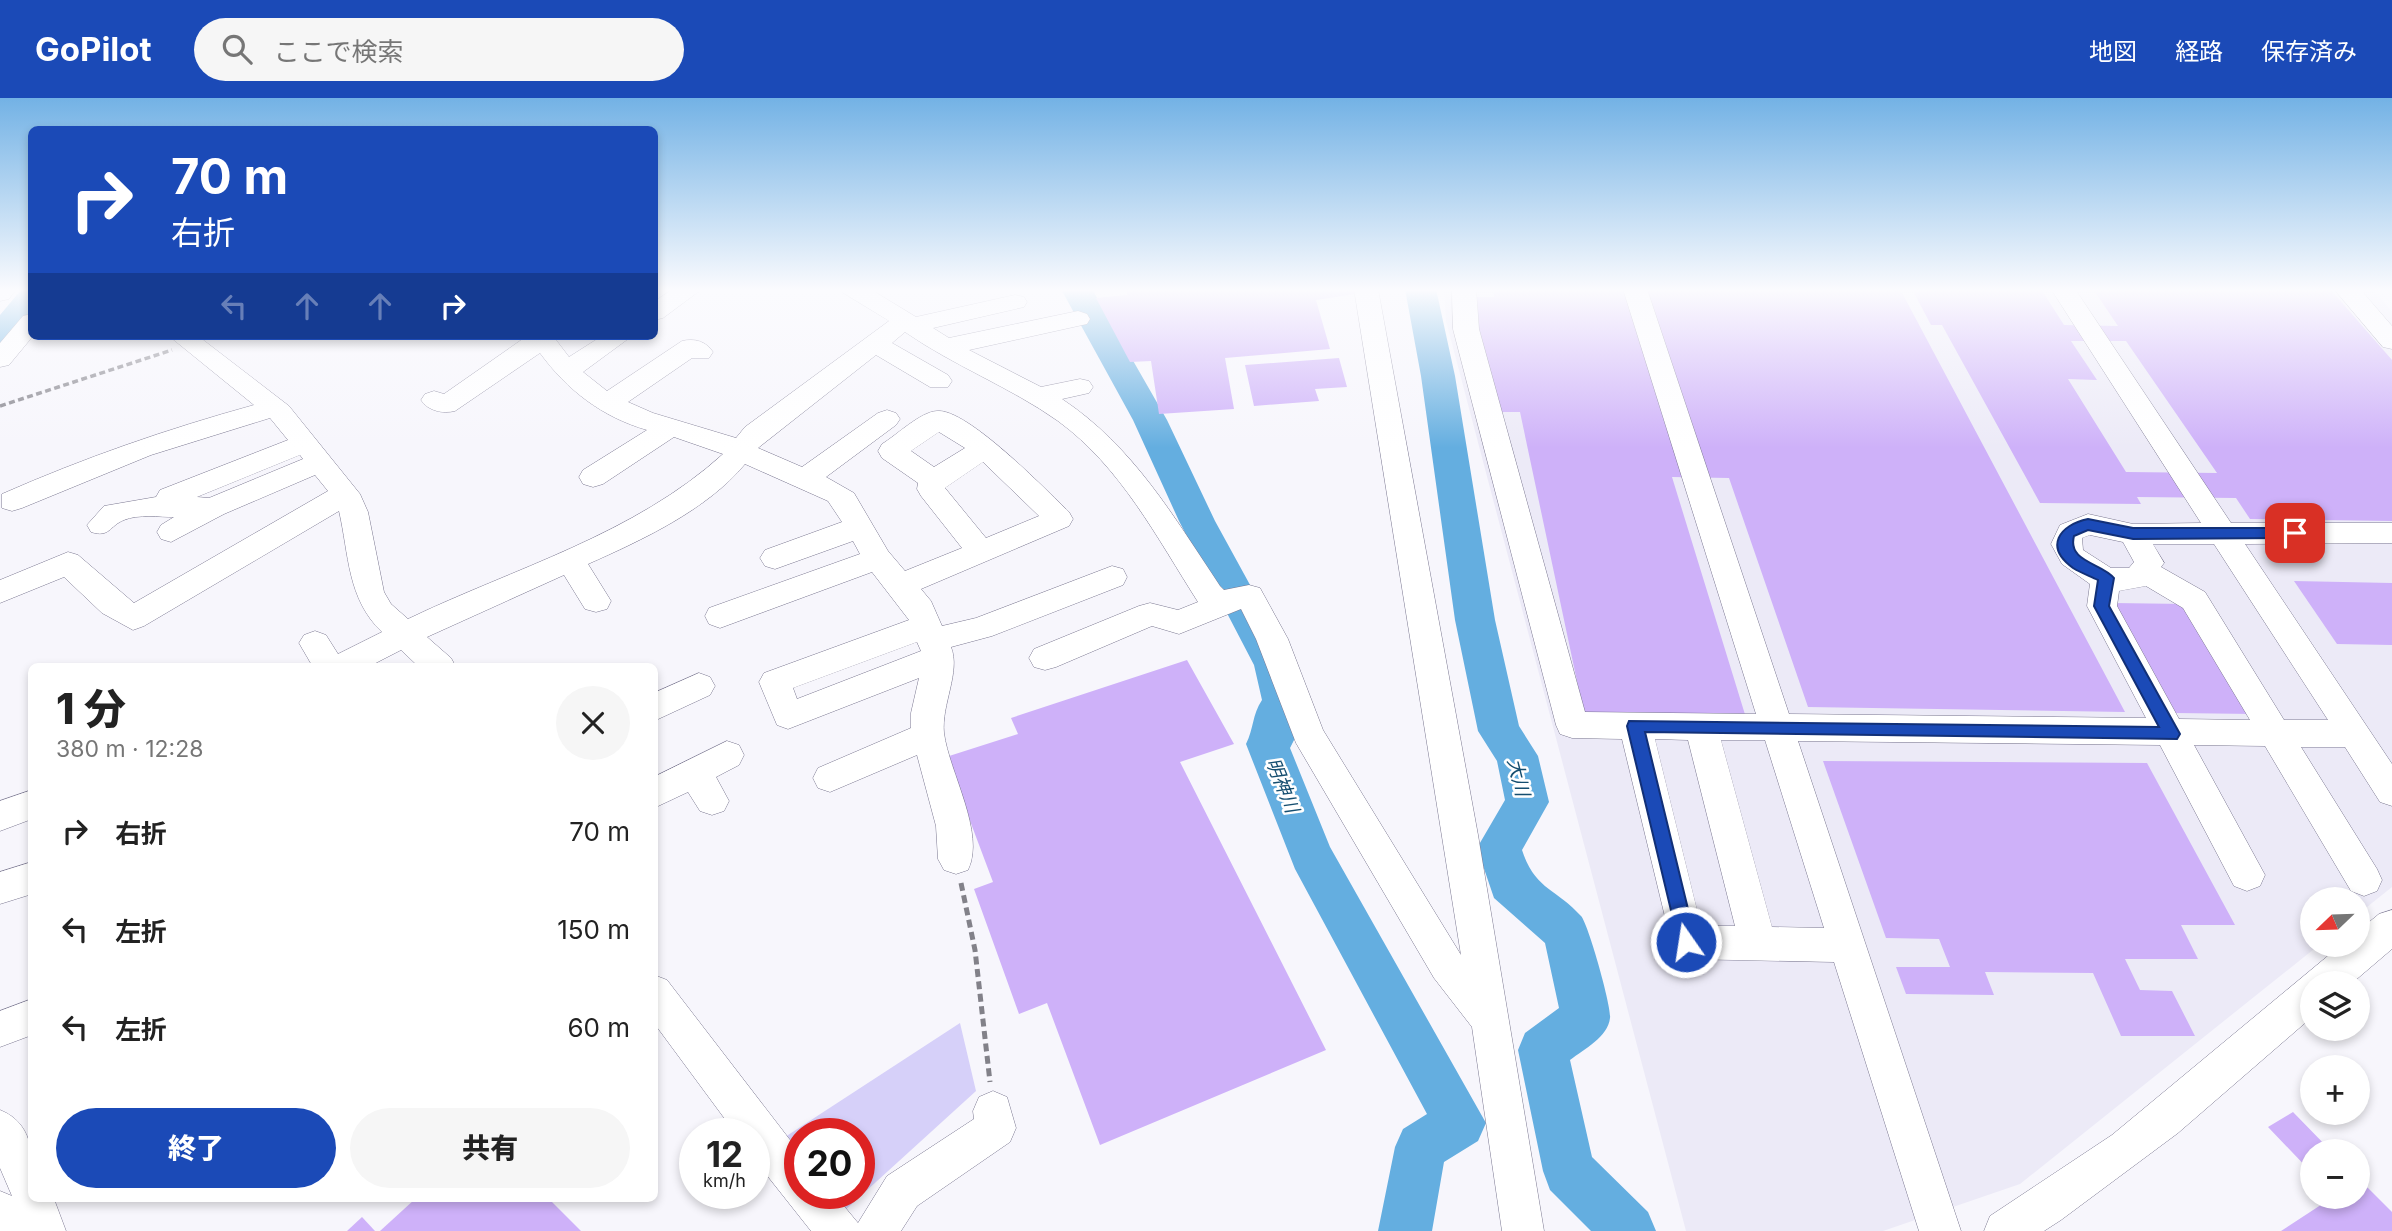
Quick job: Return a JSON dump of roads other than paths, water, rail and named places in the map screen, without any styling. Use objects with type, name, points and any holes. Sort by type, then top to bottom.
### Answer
[{"type":"street","points":[[0,359],[14,342]]},
{"type":"street","points":[[193,342],[274,408],[346,494],[354,512],[369,592],[380,612],[436,663]]},
{"type":"street","points":[[434,400],[446,405],[536,342]]},
{"type":"street","points":[[544,342],[566,371],[593,395],[608,403],[644,420],[709,437],[838,494],[878,559],[920,609],[933,641],[927,713],[928,735],[953,826],[956,859]]},
{"type":"street","points":[[566,371],[610,342]]},
{"type":"street","points":[[938,342],[1039,396],[1083,427],[1116,458],[1157,511],[1209,594],[1229,600]]},
{"type":"street","points":[[945,347],[969,342]]},
{"type":"street","points":[[1375,342],[1461,835],[1523,1231]]},
{"type":"street","points":[[1470,342],[1572,725],[2171,734],[2354,734]]},
{"type":"street","points":[[1652,342],[1845,945],[1940,1231]]},
{"type":"street","points":[[2098,342],[2392,792]]},
{"type":"street","points":[[357,663],[404,634],[570,559],[670,510],[741,453],[755,433],[874,343],[939,381]]},
{"type":"street","points":[[608,403],[691,347],[700,352]]},
{"type":"street","points":[[1039,396],[1080,387]]},
{"type":"street","points":[[12,502],[58,480],[202,427],[274,408]]},
{"type":"street","points":[[804,479],[887,419]]},
{"type":"street","points":[[902,585],[1059,519],[985,448],[939,419],[892,451],[933,480]]},
{"type":"street","points":[[593,477],[670,427]]},
{"type":"street","points":[[933,480],[985,448]]},
{"type":"street","points":[[170,496],[312,452]]},
{"type":"street","points":[[172,532],[312,452]]},
{"type":"street","points":[[933,480],[932,489],[981,552]]},
{"type":"street","points":[[0,592],[68,563],[113,605],[133,618],[346,494]]},
{"type":"street","points":[[101,524],[123,510],[177,505],[244,511]]},
{"type":"street","points":[[2141,552],[2137,578],[2106,578],[2077,563],[2068,552],[2065,542],[2067,533],[2075,527],[2088,524],[2141,552],[2194,600],[2364,880]]},
{"type":"street","points":[[775,558],[857,528]]},
{"type":"street","points":[[2141,552],[2229,543],[2392,533]]},
{"type":"street","points":[[2229,543],[2392,554]]},
{"type":"street","points":[[570,559],[596,601]]},
{"type":"street","points":[[720,616],[878,559]]},
{"type":"street","points":[[933,641],[981,628],[1112,577]]},
{"type":"street","points":[[2106,578],[2102,606],[2247,875]]},
{"type":"street","points":[[1045,658],[1150,614],[1179,622],[1229,600],[1250,596],[1272,639],[1308,734],[1320,756],[1447,966],[1488,1018]]},
{"type":"street","points":[[658,706],[699,686]]},
{"type":"street","points":[[1635,726],[1686,942],[1845,945]]},
{"type":"street","points":[[1701,726],[1758,944]]},
{"type":"street","points":[[830,778],[928,735]]},
{"type":"street","points":[[658,792],[727,755]]},
{"type":"street","points":[[695,773],[712,802]]},
{"type":"street","points":[[0,816],[28,806]]},
{"type":"street","points":[[0,888],[28,879]]},
{"type":"street","points":[[2338,971],[2392,926]]},
{"type":"street","points":[[658,997],[784,1166]]},
{"type":"street","points":[[2005,1231],[2059,1199],[2111,1162],[2300,1002]]},
{"type":"street","points":[[0,1029],[28,1018]]},
{"type":"street","points":[[876,1231],[902,1191],[996,1129],[993,1111]]},
{"type":"street","points":[[0,1130],[11,1145],[28,1187]]},
{"type":"street","points":[[34,1202],[45,1231]]},
{"type":"street","points":[[820,1209],[840,1231]]},
{"type":"street","points":[[0,1212],[15,1231]]},
{"type":"waterway","name":"明神川","points":[[1106,342],[1150,420],[1197,521],[1274,665],[1283,702],[1273,717],[1276,734],[1267,744],[1311,855],[1460,1123],[1421,1147],[1405,1231]]},
{"type":"waterway","name":"大川","points":[[1431,342],[1475,620],[1499,731],[1517,756],[1527,802],[1499,848],[1510,884],[1566,932],[1586,1018],[1543,1050],[1569,1171],[1629,1231]]}]
